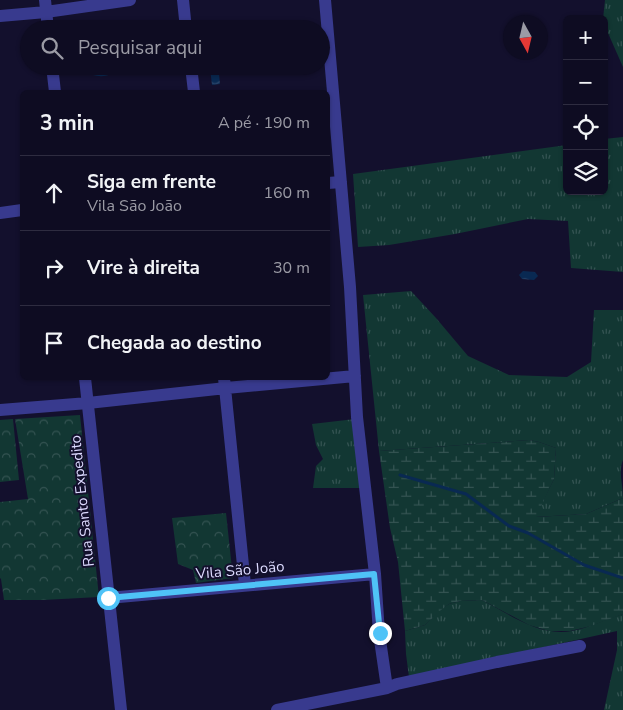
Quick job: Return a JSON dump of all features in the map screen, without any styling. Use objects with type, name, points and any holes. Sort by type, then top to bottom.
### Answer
[{"type":"street","points":[[0,16],[46,6],[130,0]]},
{"type":"street","points":[[183,0],[185,20]]},
{"type":"street","points":[[326,0],[328,20]]},
{"type":"street","points":[[46,6],[47,20]]},
{"type":"street","points":[[330,49],[350,287],[357,417],[387,688]]},
{"type":"street","points":[[53,75],[55,90]]},
{"type":"street","points":[[192,75],[194,90]]},
{"type":"street","points":[[330,183],[341,182]]},
{"type":"street","points":[[0,212],[20,210]]},
{"type":"street","points":[[330,377],[355,376]]},
{"type":"street","name":"Rua Santo Expedito","points":[[85,380],[121,710]]},
{"type":"street","points":[[0,410],[88,403],[225,383],[281,380]]},
{"type":"street","points":[[225,383],[245,585]]},
{"type":"street","name":"Vila São João","points":[[108,598],[374,574]]},
{"type":"street","points":[[276,710],[580,646]]},
{"type":"green space","points":[[605,0],[623,0],[623,67],[608,33],[608,15],[603,15]]},
{"type":"green space","points":[[623,137],[623,272],[571,268],[568,221],[528,219],[389,245],[358,247],[353,174],[563,146],[563,195],[608,195],[608,139]]},
{"type":"green space","points":[[411,291],[468,356],[509,375],[567,377],[591,362],[594,310],[623,310],[623,460],[621,474],[623,498],[586,514],[535,517],[554,479],[556,448],[529,440],[379,451],[363,295]]},
{"type":"green space","points":[[80,415],[99,597],[4,600],[0,578],[0,502],[28,499],[15,419]]},
{"type":"green space","points":[[13,419],[19,480],[0,482],[0,420]]},
{"type":"green space","points":[[355,419],[360,488],[313,488],[316,466],[323,459],[316,445],[312,424]]},
{"type":"green space","points":[[529,440],[556,448],[554,479],[536,517],[586,514],[623,498],[623,614],[591,626],[570,631],[549,631],[529,625],[482,600],[460,601],[449,604],[425,625],[405,631],[398,562],[390,528],[379,451]]},
{"type":"green space","points":[[226,513],[233,578],[196,583],[193,570],[178,564],[172,518]]},
{"type":"green space","points":[[482,600],[514,618],[548,631],[578,630],[623,614],[623,710],[604,710],[617,650],[617,631],[409,677],[405,631],[425,625],[449,604],[460,601]]},
{"type":"water","points":[[211,75],[219,75],[220,84],[212,85]]},
{"type":"water","points":[[523,271],[535,272],[538,276],[534,280],[522,279],[519,275]]},
{"type":"waterway","points":[[400,475],[466,494],[509,526],[528,533],[584,565],[623,578]]},
{"type":"route","points":[[108,598],[374,574],[380,633]]}]
